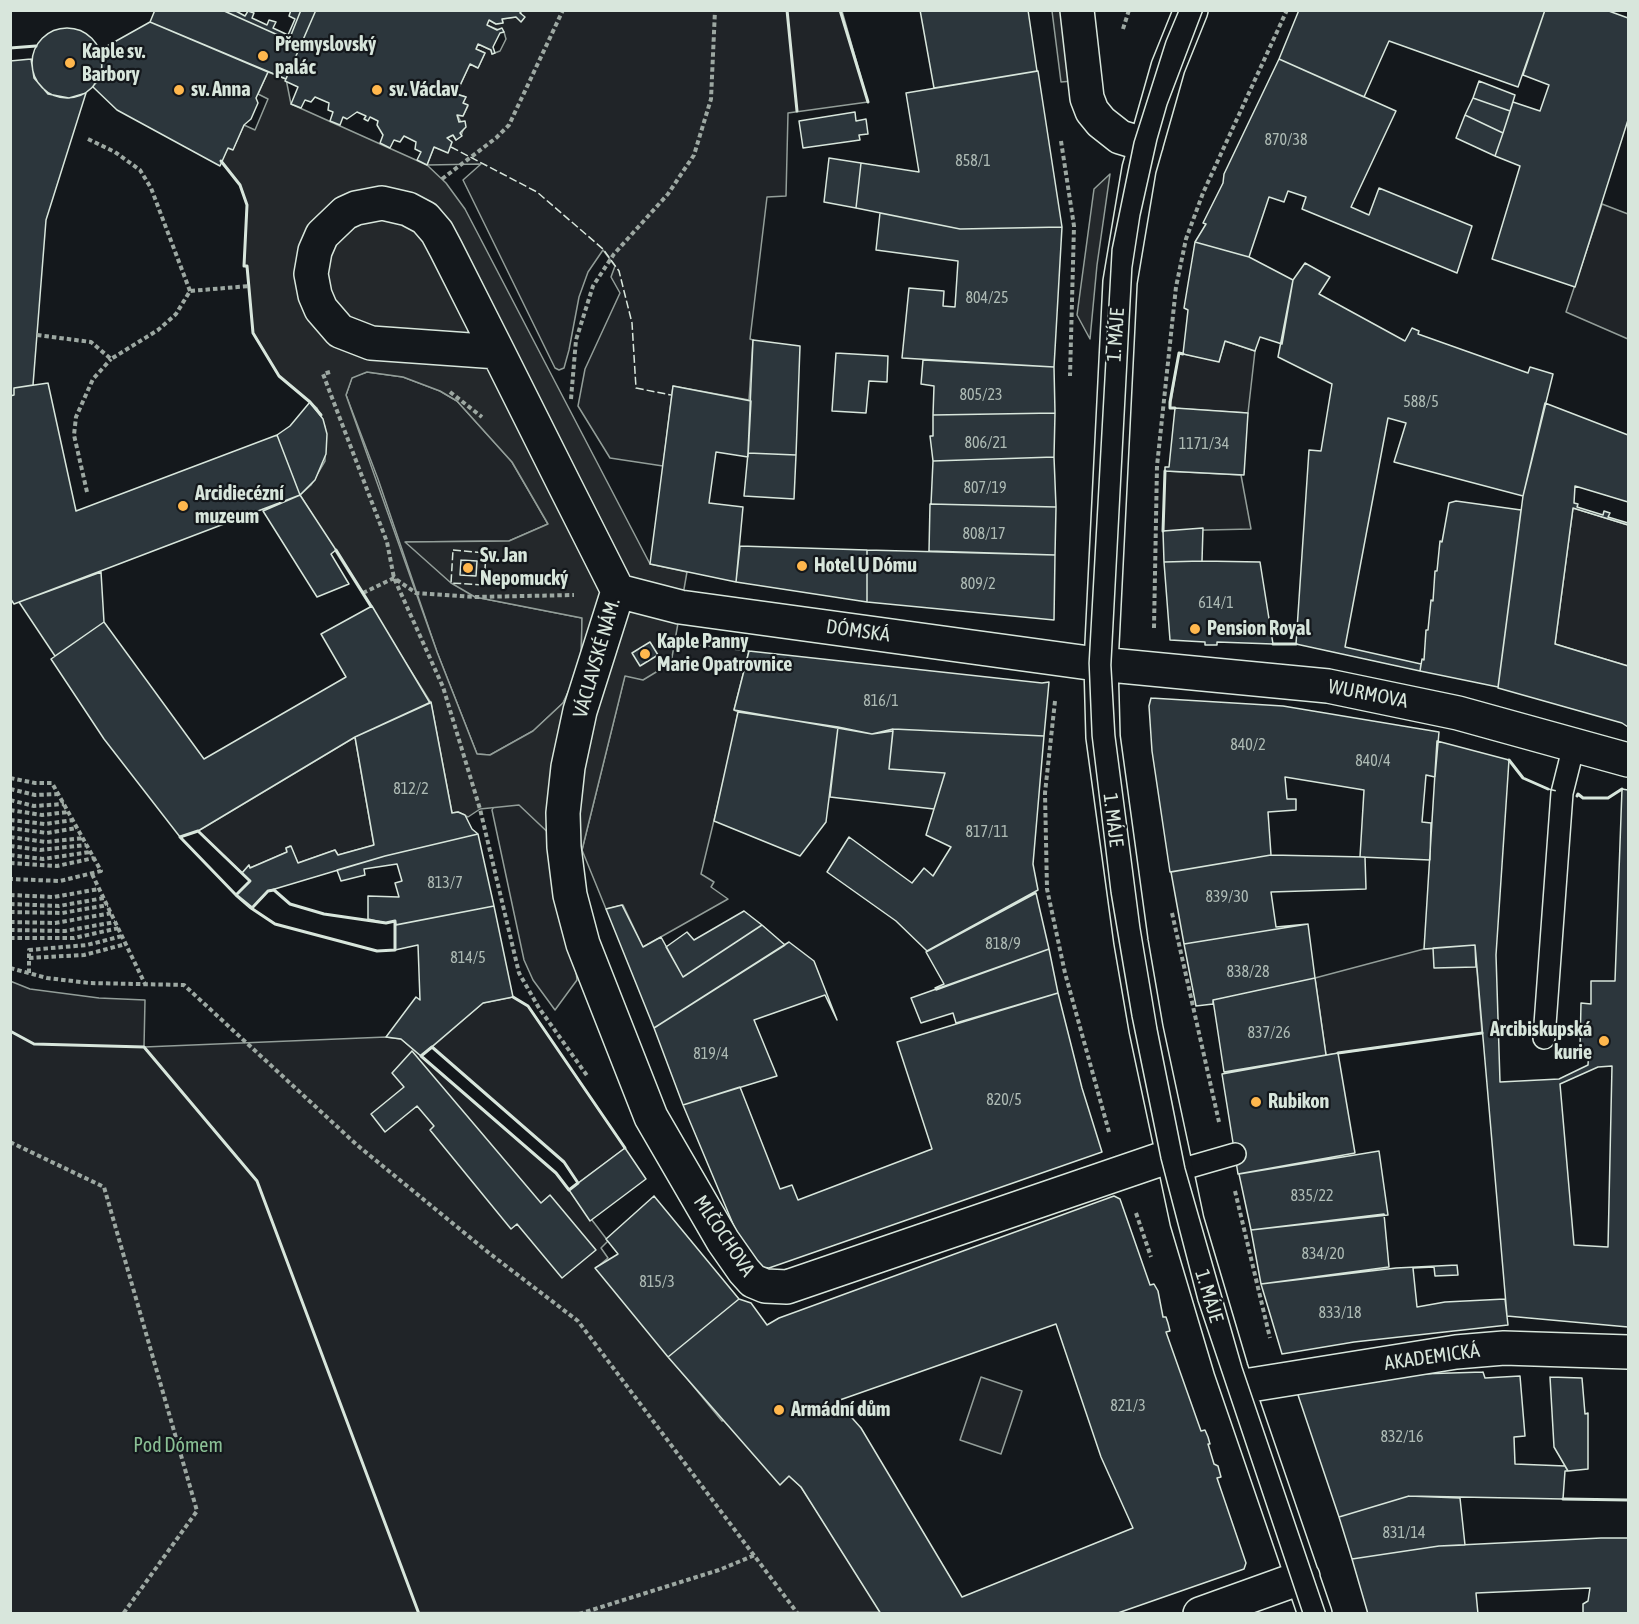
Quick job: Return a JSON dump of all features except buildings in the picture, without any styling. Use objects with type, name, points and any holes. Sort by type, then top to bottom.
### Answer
[{"type":"street","points":[[1077,10],[1087,98],[1092,111],[1101,122],[1120,137],[1146,145]]},
{"type":"street","name":"1. MÁJE","points":[[1191,10],[1168,66],[1146,145],[1133,199],[1120,282],[1101,664],[1103,736],[1120,877],[1146,1029],[1174,1163],[1199,1262],[1238,1387],[1315,1614]]},
{"type":"street","name":"VÁCLAVSKÉ NÁM.","points":[[498,352],[371,343],[340,331],[325,315],[315,295],[311,274],[315,251],[322,235],[345,213],[369,205],[395,205],[424,219],[437,232],[498,352],[618,591],[580,711],[568,767],[563,813],[564,848]]},
{"type":"street","name":"DÓMSKÁ","points":[[618,591],[680,607],[1101,664]]},
{"type":"street","name":"WURMOVA","points":[[1101,664],[1328,686],[1458,713],[1629,760]]},
{"type":"street","name":"MLČOCHOVA","points":[[564,848],[570,895],[584,944],[651,1117],[723,1241],[753,1281],[772,1288],[803,1283],[1122,1173],[1174,1163]]},
{"type":"street","name":"AKADEMICKÁ","points":[[1238,1387],[1456,1352],[1504,1348],[1629,1352]]},
{"type":"street","points":[[1200,1614],[1303,1577]]},
{"type":"lane","points":[[1544,1038],[1562,793],[1574,745]]},
{"type":"lane","points":[[1174,1163],[1231,1155]]},
{"type":"path","points":[[442,179],[496,138],[509,124],[562,10]]},
{"type":"path","points":[[570,409],[576,340],[593,286],[614,254],[668,194],[694,155],[711,99],[715,10]]},
{"type":"path","points":[[1139,667],[1154,645],[1157,466],[1176,287],[1186,239],[1203,193],[1287,10]]},
{"type":"path","points":[[1061,138],[1074,226],[1070,381]]},
{"type":"path","points":[[88,140],[114,152],[140,170],[151,188],[190,291]]},
{"type":"path","points":[[190,291],[249,286]]},
{"type":"path","points":[[87,492],[74,435],[76,417],[93,379],[111,359],[158,330],[176,314],[190,291]]},
{"type":"path","points":[[37,335],[91,342],[111,359]]},
{"type":"path","points":[[333,372],[323,374],[387,542],[394,578],[443,687],[480,809],[519,973],[539,1008],[591,1082]]},
{"type":"path","points":[[443,386],[487,424]]},
{"type":"path","points":[[394,578],[416,593],[475,597],[618,591]]},
{"type":"path","points":[[363,593],[394,578]]},
{"type":"path","points":[[1056,692],[1045,793],[1047,889],[1065,974],[1122,1173]]},
{"type":"path","points":[[10,778],[35,783],[52,783],[101,870],[92,874],[41,882],[10,879]]},
{"type":"path","points":[[10,789],[35,795],[59,794]]},
{"type":"path","points":[[10,800],[34,806],[64,804]]},
{"type":"path","points":[[10,810],[42,815],[69,812]]},
{"type":"path","points":[[10,820],[45,824],[73,820]]},
{"type":"path","points":[[10,828],[47,833],[77,828]]},
{"type":"path","points":[[10,837],[46,842],[83,837]]},
{"type":"path","points":[[10,846],[40,850],[86,845]]},
{"type":"path","points":[[10,855],[52,858],[90,852]]},
{"type":"path","points":[[10,863],[49,867],[94,858]]},
{"type":"path","points":[[92,874],[146,984]]},
{"type":"path","points":[[10,895],[54,897],[99,889]]},
{"type":"path","points":[[10,904],[59,906],[104,898]]},
{"type":"path","points":[[1170,901],[1193,1017],[1231,1155],[1272,1350]]},
{"type":"path","points":[[10,912],[62,913],[108,905]]},
{"type":"path","points":[[10,922],[55,923],[112,913]]},
{"type":"path","points":[[10,930],[65,931],[116,922]]},
{"type":"path","points":[[10,939],[74,939],[118,928]]},
{"type":"path","points":[[29,973],[29,950],[87,945],[122,936]]},
{"type":"path","points":[[29,958],[84,955],[126,944]]},
{"type":"path","points":[[10,968],[89,983],[184,984],[357,1145],[489,1253],[579,1321],[798,1614]]},
{"type":"path","points":[[10,1142],[104,1187],[197,1511],[123,1614]]},
{"type":"path","points":[[579,1614],[718,1570],[755,1555]]},
{"type":"green space","points":[[521,11],[842,11],[868,102],[788,113],[786,196],[767,197],[750,339],[753,340],[749,400],[673,386],[663,466],[610,458],[578,406],[585,369],[620,293],[611,277],[615,266],[603,250],[588,272],[579,297],[564,368],[559,370],[555,368],[463,180],[481,164],[427,165],[434,147],[448,152],[452,142],[447,138],[453,135],[456,140],[461,136],[464,127],[457,115],[463,116],[468,106],[463,103],[466,97],[456,94],[470,64],[478,68],[485,53],[476,49],[478,44],[491,50],[492,54],[500,51],[506,39],[504,32],[486,25],[489,20],[496,24],[503,23],[502,19],[516,17],[521,21]]},
{"type":"green space","points":[[1602,204],[1628,214],[1628,339],[1566,312]]},
{"type":"green space","points":[[1225,341],[1255,351],[1248,413],[1170,408],[1179,353],[1219,361]]},
{"type":"green space","points":[[367,372],[403,377],[440,391],[457,401],[512,462],[548,524],[509,541],[406,542],[475,597],[582,618],[581,665],[563,703],[533,731],[490,755],[477,754],[437,652],[378,479],[346,395],[352,377]]},
{"type":"green space","points":[[1165,471],[1241,475],[1251,529],[1163,531]]},
{"type":"green space","points":[[1573,508],[1628,525],[1628,666],[1555,644]]},
{"type":"green space","points":[[673,642],[749,651],[734,710],[738,712],[731,750],[701,874],[714,882],[711,887],[728,899],[643,947],[623,905],[606,909],[582,850],[625,675],[670,663]]},
{"type":"green space","points":[[355,737],[374,845],[338,855],[335,850],[298,863],[290,846],[286,848],[287,852],[250,868],[249,865],[242,873],[198,831]]},
{"type":"green space","points":[[554,782],[577,980],[555,1010],[533,980],[524,960],[492,810],[496,803]]},
{"type":"green space","points":[[1475,945],[1482,1033],[1326,1055],[1315,978],[1424,949]]},
{"type":"green space","name":"Pod Dómem","points":[[10,981],[30,989],[99,998],[145,1000],[144,1047],[386,1037],[401,1039],[556,1173],[608,1241],[601,1248],[608,1258],[596,1268],[722,1421],[724,1420],[780,1484],[789,1476],[801,1487],[883,1612],[11,1613]]},
{"type":"green space","points":[[513,997],[528,1006],[625,1148],[578,1183],[564,1162],[432,1047],[483,1003]]},
{"type":"green space","points":[[981,1377],[1022,1391],[1001,1454],[960,1440]]},
{"type":"shaded area","points":[[1052,11],[1065,11],[1073,81],[1061,82]]},
{"type":"shaded area","points":[[268,72],[286,79],[291,104],[427,165],[446,183],[465,209],[650,564],[687,572],[671,663],[643,680],[625,676],[582,850],[577,860],[519,805],[480,809],[468,817],[458,812],[452,813],[431,703],[300,495],[311,485],[325,461],[325,427],[317,408],[279,376],[253,333],[247,267],[244,266],[247,205],[240,185],[221,161],[228,148],[233,149],[244,125],[255,130],[268,99],[258,94]],"holes":[[[367,372],[403,377],[440,391],[457,401],[512,462],[548,524],[509,541],[405,542],[451,583],[475,597],[582,618],[581,665],[563,703],[533,731],[490,755],[477,754],[437,652],[346,395],[352,378]]]},
{"type":"shaded area","points":[[1110,174],[1097,265],[1090,339],[1077,315],[1094,189]]},
{"type":"tram line","points":[[1179,10],[1166,41],[1134,142],[1112,249],[1089,663],[1092,736],[1111,893],[1132,1017],[1161,1159],[1198,1301],[1303,1614]]},
{"type":"tram line","points":[[1203,10],[1167,105],[1157,140],[1140,216],[1132,268],[1111,665],[1115,735],[1140,927],[1157,1028],[1185,1168],[1242,1367],[1326,1614]]},
{"type":"fence","points":[[451,147],[537,192],[603,249],[619,271],[632,323],[636,388],[671,395]]},
{"type":"fence","points":[[453,550],[486,553],[484,585],[451,583],[453,550]]},
{"type":"fence","points":[[1548,789],[1557,791]]},
{"type":"wall","points":[[787,10],[797,111]]},
{"type":"wall","points":[[840,10],[868,102]]},
{"type":"wall","points":[[10,48],[36,46]]},
{"type":"wall","points":[[221,161],[240,185],[247,205],[244,266],[247,266],[253,333],[279,376],[310,402],[321,415]]},
{"type":"wall","points":[[1175,408],[1170,408],[1170,402],[1179,353],[1183,354]]},
{"type":"wall","points":[[1163,531],[1165,471]]},
{"type":"wall","points":[[336,550],[371,606]]},
{"type":"wall","points":[[1273,644],[1296,644]]},
{"type":"wall","points":[[1509,760],[1523,778],[1548,789]]},
{"type":"wall","points":[[1577,796],[1578,794],[1583,798],[1608,798],[1622,789]]},
{"type":"wall","points":[[198,831],[180,837],[236,895],[251,908],[275,924],[377,951],[395,950],[395,921],[386,923],[324,914],[290,904],[274,890],[268,891],[252,908],[236,895],[250,881],[198,831]]},
{"type":"wall","points":[[513,997],[528,1006],[625,1148]]},
{"type":"wall","points":[[10,1031],[34,1044],[144,1047],[257,1181],[419,1614]]},
{"type":"wall","points":[[1338,1053],[1482,1033]]},
{"type":"wall","points":[[432,1047],[564,1162],[578,1183],[569,1190],[556,1173],[421,1056],[432,1047]]},
{"type":"wall","points":[[1563,1499],[1628,1500]]},
{"type":"place","name":"Přemyslovský palác","points":[[263,56]]},
{"type":"place","name":"Kaple sv. Barbory","points":[[70,63]]},
{"type":"place","name":"sv. Anna","points":[[179,90]]},
{"type":"place","name":"sv. Václav","points":[[377,90]]},
{"type":"place","name":"Arcidiecézní muzeum","points":[[183,506]]},
{"type":"place","name":"Hotel U Dómu","points":[[802,566]]},
{"type":"place","name":"Sv. Jan Nepomucký","points":[[468,568]]},
{"type":"place","name":"Pension Royal","points":[[1195,629]]},
{"type":"place","name":"Kaple Panny Marie Opatrovnice","points":[[645,654]]},
{"type":"place","name":"Arcibiskupská kurie","points":[[1604,1041]]},
{"type":"place","name":"Rubikon","points":[[1256,1102]]},
{"type":"place","name":"Armádní dům","points":[[779,1410]]}]
